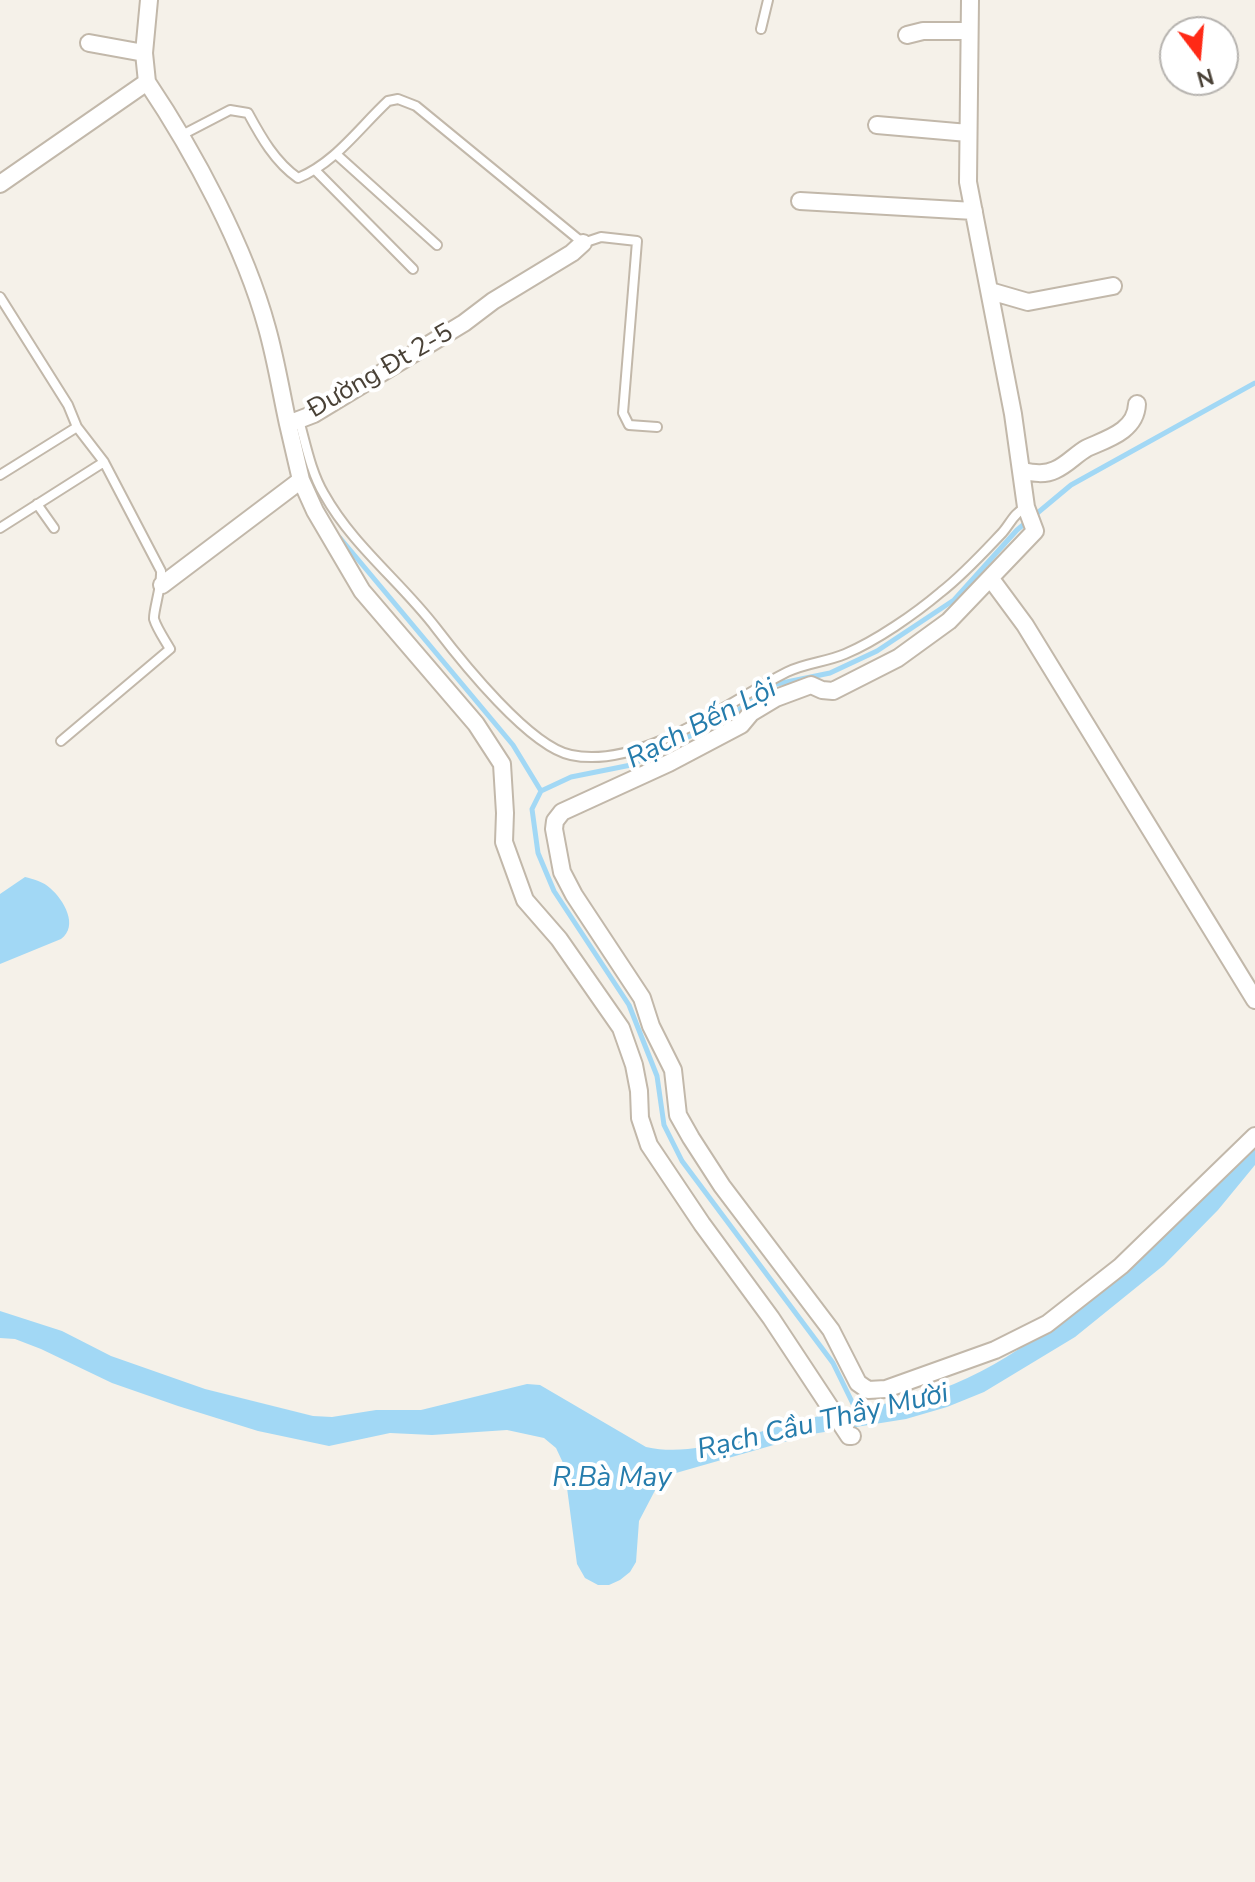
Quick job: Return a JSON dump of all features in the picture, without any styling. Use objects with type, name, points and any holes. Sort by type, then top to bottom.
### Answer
[{"type":"street","name":"Đường Đt 2-5","points":[[149,0],[144,53],[147,82],[180,136],[235,241],[266,326],[293,422],[314,414],[464,323],[583,243]]},
{"type":"street","points":[[970,0],[968,182],[1028,513],[1035,531],[949,621],[898,658],[833,691],[811,685],[776,698],[751,713],[741,725],[669,763],[562,812],[555,821],[554,829],[562,872],[642,998],[651,1026],[673,1070],[678,1115],[691,1138],[722,1186],[831,1330],[858,1383],[868,1390],[886,1389],[995,1350],[1047,1324],[1121,1266],[1255,1136]]},
{"type":"street","points":[[907,35],[923,31],[969,31]]},
{"type":"street","points":[[89,43],[144,53]]},
{"type":"street","points":[[0,184],[147,82]]},
{"type":"street","points":[[877,125],[968,133]]},
{"type":"street","points":[[800,201],[974,211]]},
{"type":"street","points":[[990,291],[1028,302],[1113,286]]},
{"type":"street","points":[[1022,471],[1054,471],[1086,449],[1105,442],[1124,430],[1137,413],[1137,404]]},
{"type":"street","points":[[293,422],[301,480],[315,511],[362,591],[476,724],[502,764],[504,842],[525,900],[559,939],[621,1028],[634,1065],[640,1118],[649,1145],[849,1434]]},
{"type":"street","points":[[162,585],[301,480]]},
{"type":"street","points":[[991,579],[1034,638],[1255,1000]]},
{"type":"lane","points":[[761,29],[768,0]]},
{"type":"lane","points":[[180,136],[230,110],[248,113],[264,141],[287,170],[298,178],[316,171],[336,154],[388,101],[398,99],[416,106],[583,243],[601,237],[637,241],[623,413],[629,425],[657,427]]},
{"type":"lane","points":[[336,154],[437,245]]},
{"type":"lane","points":[[316,171],[413,269]]},
{"type":"lane","points":[[0,297],[68,405],[77,427],[104,462],[161,571],[162,585],[153,613],[170,649],[61,741]]},
{"type":"lane","points":[[293,422],[324,495],[365,551],[420,606],[463,663],[536,737],[570,755],[616,756],[652,744],[708,717],[789,671],[845,654],[909,618],[990,546],[1017,511],[1028,513]]},
{"type":"lane","points":[[0,475],[77,427]]},
{"type":"lane","points":[[0,528],[104,462]]},
{"type":"lane","points":[[37,504],[54,528]]},
{"type":"water","points":[[25,877],[45,884],[55,893],[68,913],[69,927],[61,939],[0,964],[0,894]]},
{"type":"water","name":"R.Bà May","points":[[1255,1141],[1255,1165],[1218,1210],[1164,1265],[1075,1337],[984,1392],[947,1407],[906,1419],[812,1434],[662,1477],[639,1521],[636,1562],[630,1572],[609,1585],[598,1585],[585,1578],[577,1564],[564,1465],[556,1448],[544,1438],[507,1430],[432,1435],[390,1433],[329,1446],[258,1431],[178,1406],[112,1383],[15,1339],[0,1338],[0,1311],[62,1331],[111,1356],[205,1389],[313,1416],[332,1417],[376,1410],[421,1410],[527,1384],[540,1385],[646,1447],[665,1450],[702,1447],[814,1417],[915,1397],[981,1372],[1031,1341],[1078,1304]]},
{"type":"waterway","name":"Rạch Bến Lội","points":[[858,1414],[833,1363],[682,1161],[664,1125],[657,1076],[629,1005],[554,891],[538,853],[532,809],[541,791],[571,777],[631,765],[723,720],[777,684],[830,673],[877,651],[954,600],[1017,530],[1071,485],[1255,383]]},
{"type":"waterway","points":[[340,538],[513,745],[541,791]]},
{"type":"water label","name":"Rạch Cầu Thầy Mười","points":[[823,1423]]}]
